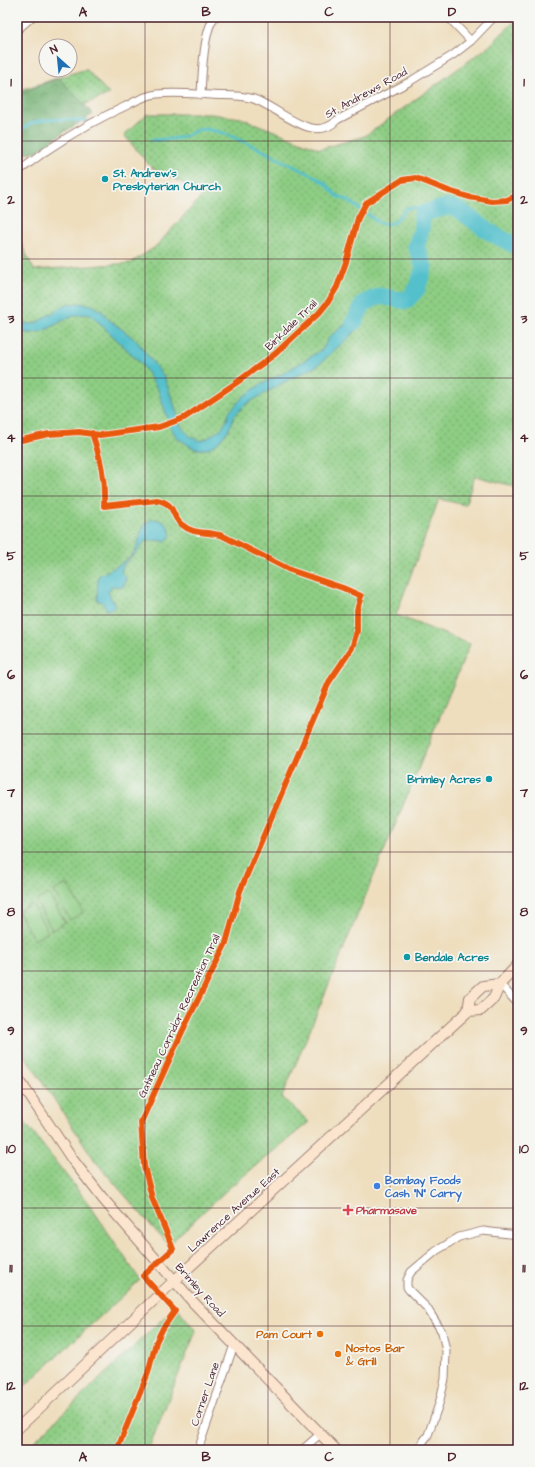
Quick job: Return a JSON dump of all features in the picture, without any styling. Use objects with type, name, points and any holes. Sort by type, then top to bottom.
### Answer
[{"type":"main road","name":"Lawrence Avenue East","points":[[17,1429],[174,1281],[468,1011],[481,1010],[494,998],[500,984],[518,965]]},
{"type":"main road","name":"Lawrence Avenue East","points":[[468,1011],[470,998],[483,986],[500,984]]},
{"type":"main road","name":"Brimley Road","points":[[17,1077],[72,1159],[104,1200],[174,1281],[336,1450]]},
{"type":"street","points":[[17,30],[32,17]]},
{"type":"street","points":[[201,95],[206,37],[212,20],[215,17]]},
{"type":"street","points":[[448,17],[471,41]]},
{"type":"street","name":"St. Andrews Road","points":[[17,172],[47,150],[84,127],[144,97],[155,94],[178,92],[250,98],[264,102],[279,113],[304,126],[322,128],[331,126],[337,120],[409,82],[453,55],[471,41],[494,17]]},
{"type":"street","points":[[500,984],[518,1004]]},
{"type":"street","points":[[417,1450],[428,1435],[438,1404],[445,1378],[446,1351],[442,1332],[427,1308],[407,1287],[408,1277],[420,1263],[459,1237],[483,1232],[518,1234]]},
{"type":"street","name":"Corner Lane","points":[[198,1450],[234,1345]]},
{"type":"street","points":[[302,1450],[320,1434]]},
{"type":"green space","points":[[518,18],[518,487],[475,476],[465,505],[439,499],[396,615],[470,644],[282,1097],[309,1122],[230,1187],[168,1245],[96,1162],[17,1044],[17,235],[34,270],[131,263],[155,247],[204,194],[151,167],[124,135],[147,114],[211,114],[241,118],[320,149],[365,136],[488,47]]},
{"type":"green space","points":[[86,69],[109,94],[56,117],[17,142],[17,91],[58,78],[78,78],[78,72]]},
{"type":"green space","points":[[59,78],[93,114],[39,150],[17,156],[17,94]]},
{"type":"green space","points":[[67,884],[83,912],[70,920],[54,891]]},
{"type":"green space","points":[[49,894],[65,922],[52,930],[36,901]]},
{"type":"green space","points":[[32,904],[48,932],[34,940],[18,911]]},
{"type":"green space","points":[[23,1120],[91,1207],[140,1280],[17,1393],[17,1138]]},
{"type":"green space","points":[[176,1306],[196,1331],[148,1450],[25,1450]]},
{"type":"water","points":[[79,303],[92,305],[102,311],[108,319],[136,340],[164,377],[183,429],[190,436],[200,441],[208,438],[222,428],[227,420],[229,412],[243,397],[263,383],[284,373],[323,349],[330,336],[353,319],[358,329],[317,366],[286,381],[245,405],[235,415],[229,429],[219,442],[207,449],[195,449],[177,438],[171,428],[158,390],[141,363],[91,315],[76,315],[39,332],[28,333],[17,331],[17,323],[34,324],[67,304]]},
{"type":"water","points":[[153,519],[163,522],[169,528],[171,535],[165,542],[159,540],[145,541],[137,552],[124,564],[121,572],[126,577],[124,586],[112,586],[108,592],[115,606],[112,609],[107,610],[102,602],[97,600],[98,576],[120,565],[131,556],[137,547],[141,531],[148,522]]},
{"type":"waterway","points":[[17,135],[26,127],[40,121],[56,119],[87,121]]},
{"type":"waterway","points":[[151,140],[183,137],[198,130],[206,129],[224,133],[314,176],[326,184],[337,196],[346,199],[381,224],[393,223],[408,207],[417,209],[424,213]]},
{"type":"waterway","points":[[354,322],[364,303],[380,296],[406,301],[417,289],[424,267],[416,246],[421,231],[422,216],[424,213],[447,207],[454,208],[491,233],[518,247]]},
{"type":"cycle path","name":"Birkdale Trail","points":[[17,441],[49,434],[79,432],[100,435],[159,427],[184,418],[236,383],[275,354],[319,313],[328,302],[337,287],[346,262],[358,218],[366,203],[402,180],[416,178],[449,191],[469,197],[492,201],[507,200],[518,195]]},
{"type":"cycle path","name":"Gatineau Corridor Recreation Trail","points":[[92,433],[102,469],[104,506],[157,500],[163,502],[168,504],[175,517],[186,528],[223,536],[290,570],[343,588],[361,596],[357,610],[357,631],[352,648],[329,682],[240,891],[226,943],[182,1032],[141,1122],[144,1166],[152,1198],[173,1249],[143,1276],[175,1311],[163,1328],[156,1342],[148,1373],[117,1450]]},
{"type":"place","name":"St. Andrew's Presbyterian Church","points":[[105,179]]},
{"type":"place","name":"Brimley Acres","points":[[489,779]]},
{"type":"place","name":"Bendale Acres","points":[[407,957]]},
{"type":"place","name":"Bombay Foods Cash \"N\" Carry","points":[[377,1186]]},
{"type":"place","name":"Pharmasave","points":[[348,1210]]},
{"type":"place","name":"Pam Court","points":[[320,1334]]},
{"type":"place","name":"Nostos Bar & Grill","points":[[338,1354]]}]
